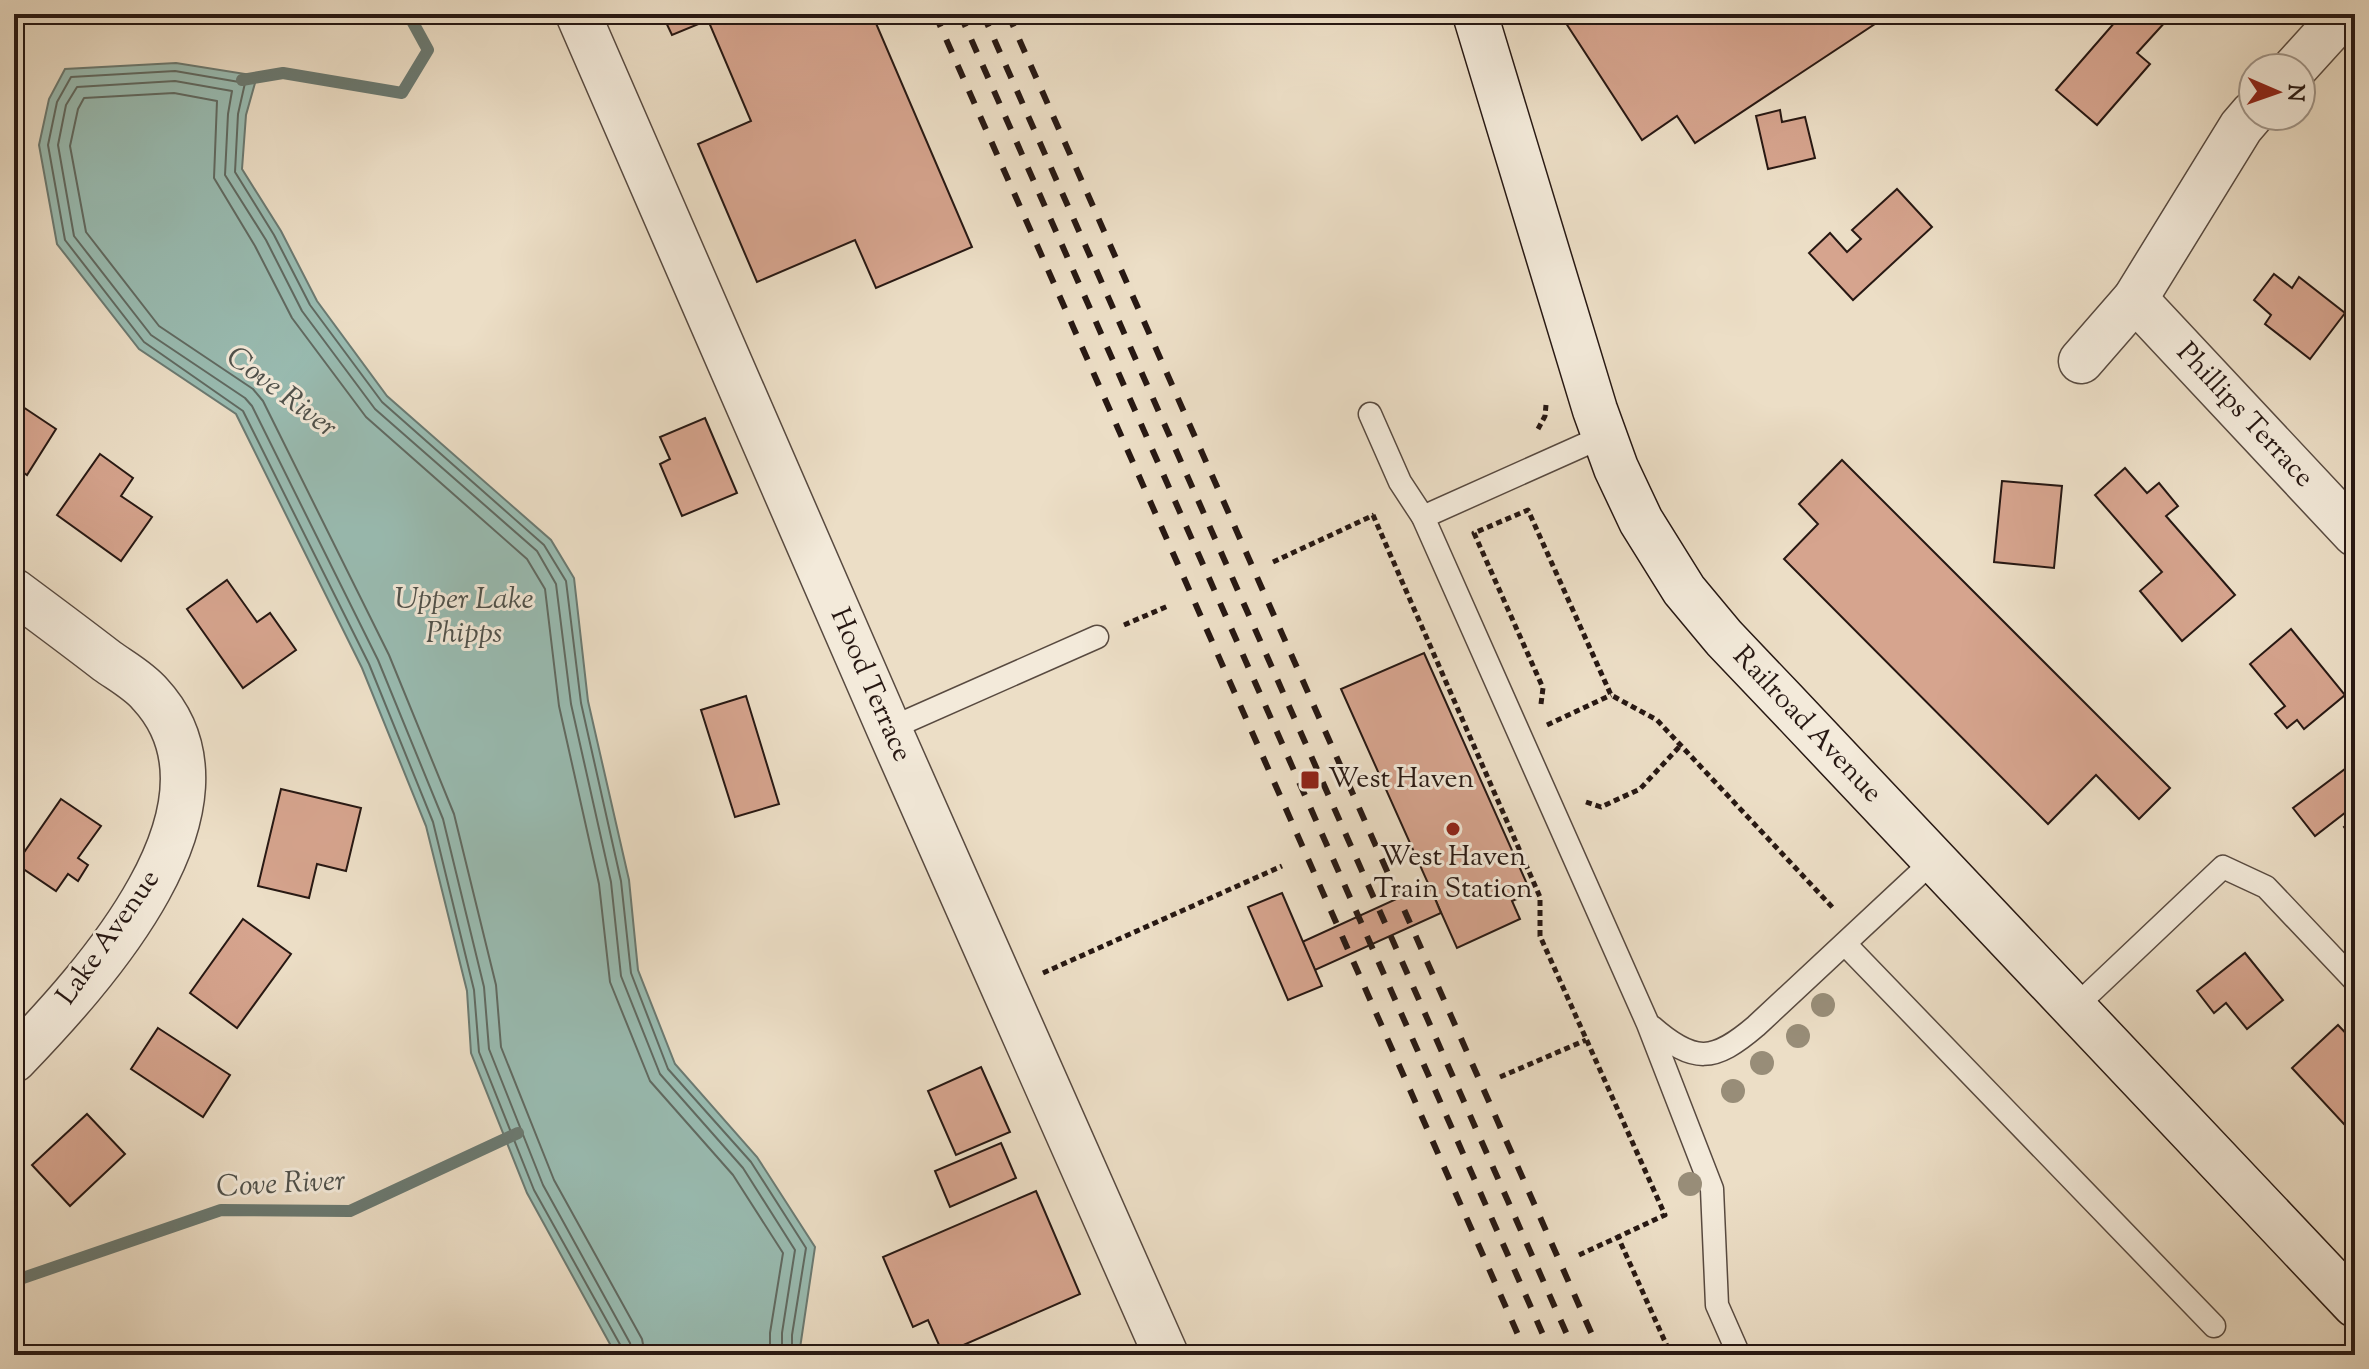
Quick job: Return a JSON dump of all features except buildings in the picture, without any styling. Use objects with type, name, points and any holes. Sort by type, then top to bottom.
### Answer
[{"type":"street","name":"Hood Terrace","points":[[578,14],[1166,1355]]},
{"type":"street","name":"Railroad Avenue","points":[[1475,14],[1604,436],[1641,521],[1684,590],[1724,638],[2355,1305]]},
{"type":"street","points":[[2310,52],[2344,14]]},
{"type":"street","points":[[2081,361],[2135,299],[2238,132]]},
{"type":"street","name":"Phillips Terrace","points":[[2135,299],[2355,534]]},
{"type":"street","name":"Lake Avenue","points":[[14,591],[150,693],[173,729],[182,758],[184,789],[172,838],[132,915],[94,969],[14,1060]]},
{"type":"lane","points":[[1370,414],[1400,482],[1423,517],[1648,1024],[1712,1189],[1717,1305],[1739,1355]]},
{"type":"lane","points":[[1423,517],[1604,436]]},
{"type":"lane","points":[[889,729],[1097,637]]},
{"type":"lane","points":[[1648,1024],[1675,1047],[1685,1051],[1706,1053],[1728,1048],[1756,1026],[1934,860]]},
{"type":"lane","points":[[2074,1008],[2223,867],[2266,887],[2355,981]]},
{"type":"lane","points":[[1845,944],[2214,1326]]},
{"type":"path","points":[[1535,432],[1545,416],[1543,393]]},
{"type":"path","points":[[1273,562],[1373,515],[1382,507]]},
{"type":"path","points":[[1552,739],[1542,727],[1540,716],[1543,688],[1474,533],[1528,510],[1611,695],[1657,720],[1836,910]]},
{"type":"path","points":[[1373,515],[1540,897],[1540,936],[1665,1215],[1579,1255]]},
{"type":"path","points":[[1097,637],[1168,606]]},
{"type":"path","points":[[1542,727],[1611,695]]},
{"type":"path","points":[[1579,796],[1589,805],[1601,807],[1640,789],[1680,746]]},
{"type":"path","points":[[1031,978],[1282,866]]},
{"type":"path","points":[[1500,1077],[1586,1040]]},
{"type":"path","points":[[1618,1237],[1671,1355]]},
{"type":"water","name":"Upper Lake Phipps","points":[[176,63],[257,76],[246,115],[242,169],[281,231],[317,301],[387,396],[551,540],[574,578],[588,701],[629,880],[638,970],[675,1064],[757,1157],[815,1247],[799,1355],[616,1355],[527,1193],[471,1053],[467,991],[426,826],[362,668],[236,414],[139,349],[57,244],[39,145],[49,99],[65,69]]},
{"type":"waterway","name":"Cove River","points":[[242,80],[283,73],[402,93],[428,50],[411,19],[399,14]]},
{"type":"waterway","name":"Cove River","points":[[14,1281],[221,1210],[350,1211],[518,1133]]},
{"type":"railway","points":[[935,14],[1527,1355]]},
{"type":"railway","points":[[960,14],[1552,1355]]},
{"type":"railway","points":[[983,14],[1576,1355]]},
{"type":"railway","points":[[1008,14],[1601,1355]]},
{"type":"place","name":"West Haven","points":[[1310,780]]},
{"type":"place","name":"West Haven Train Station","points":[[1453,829]]}]
